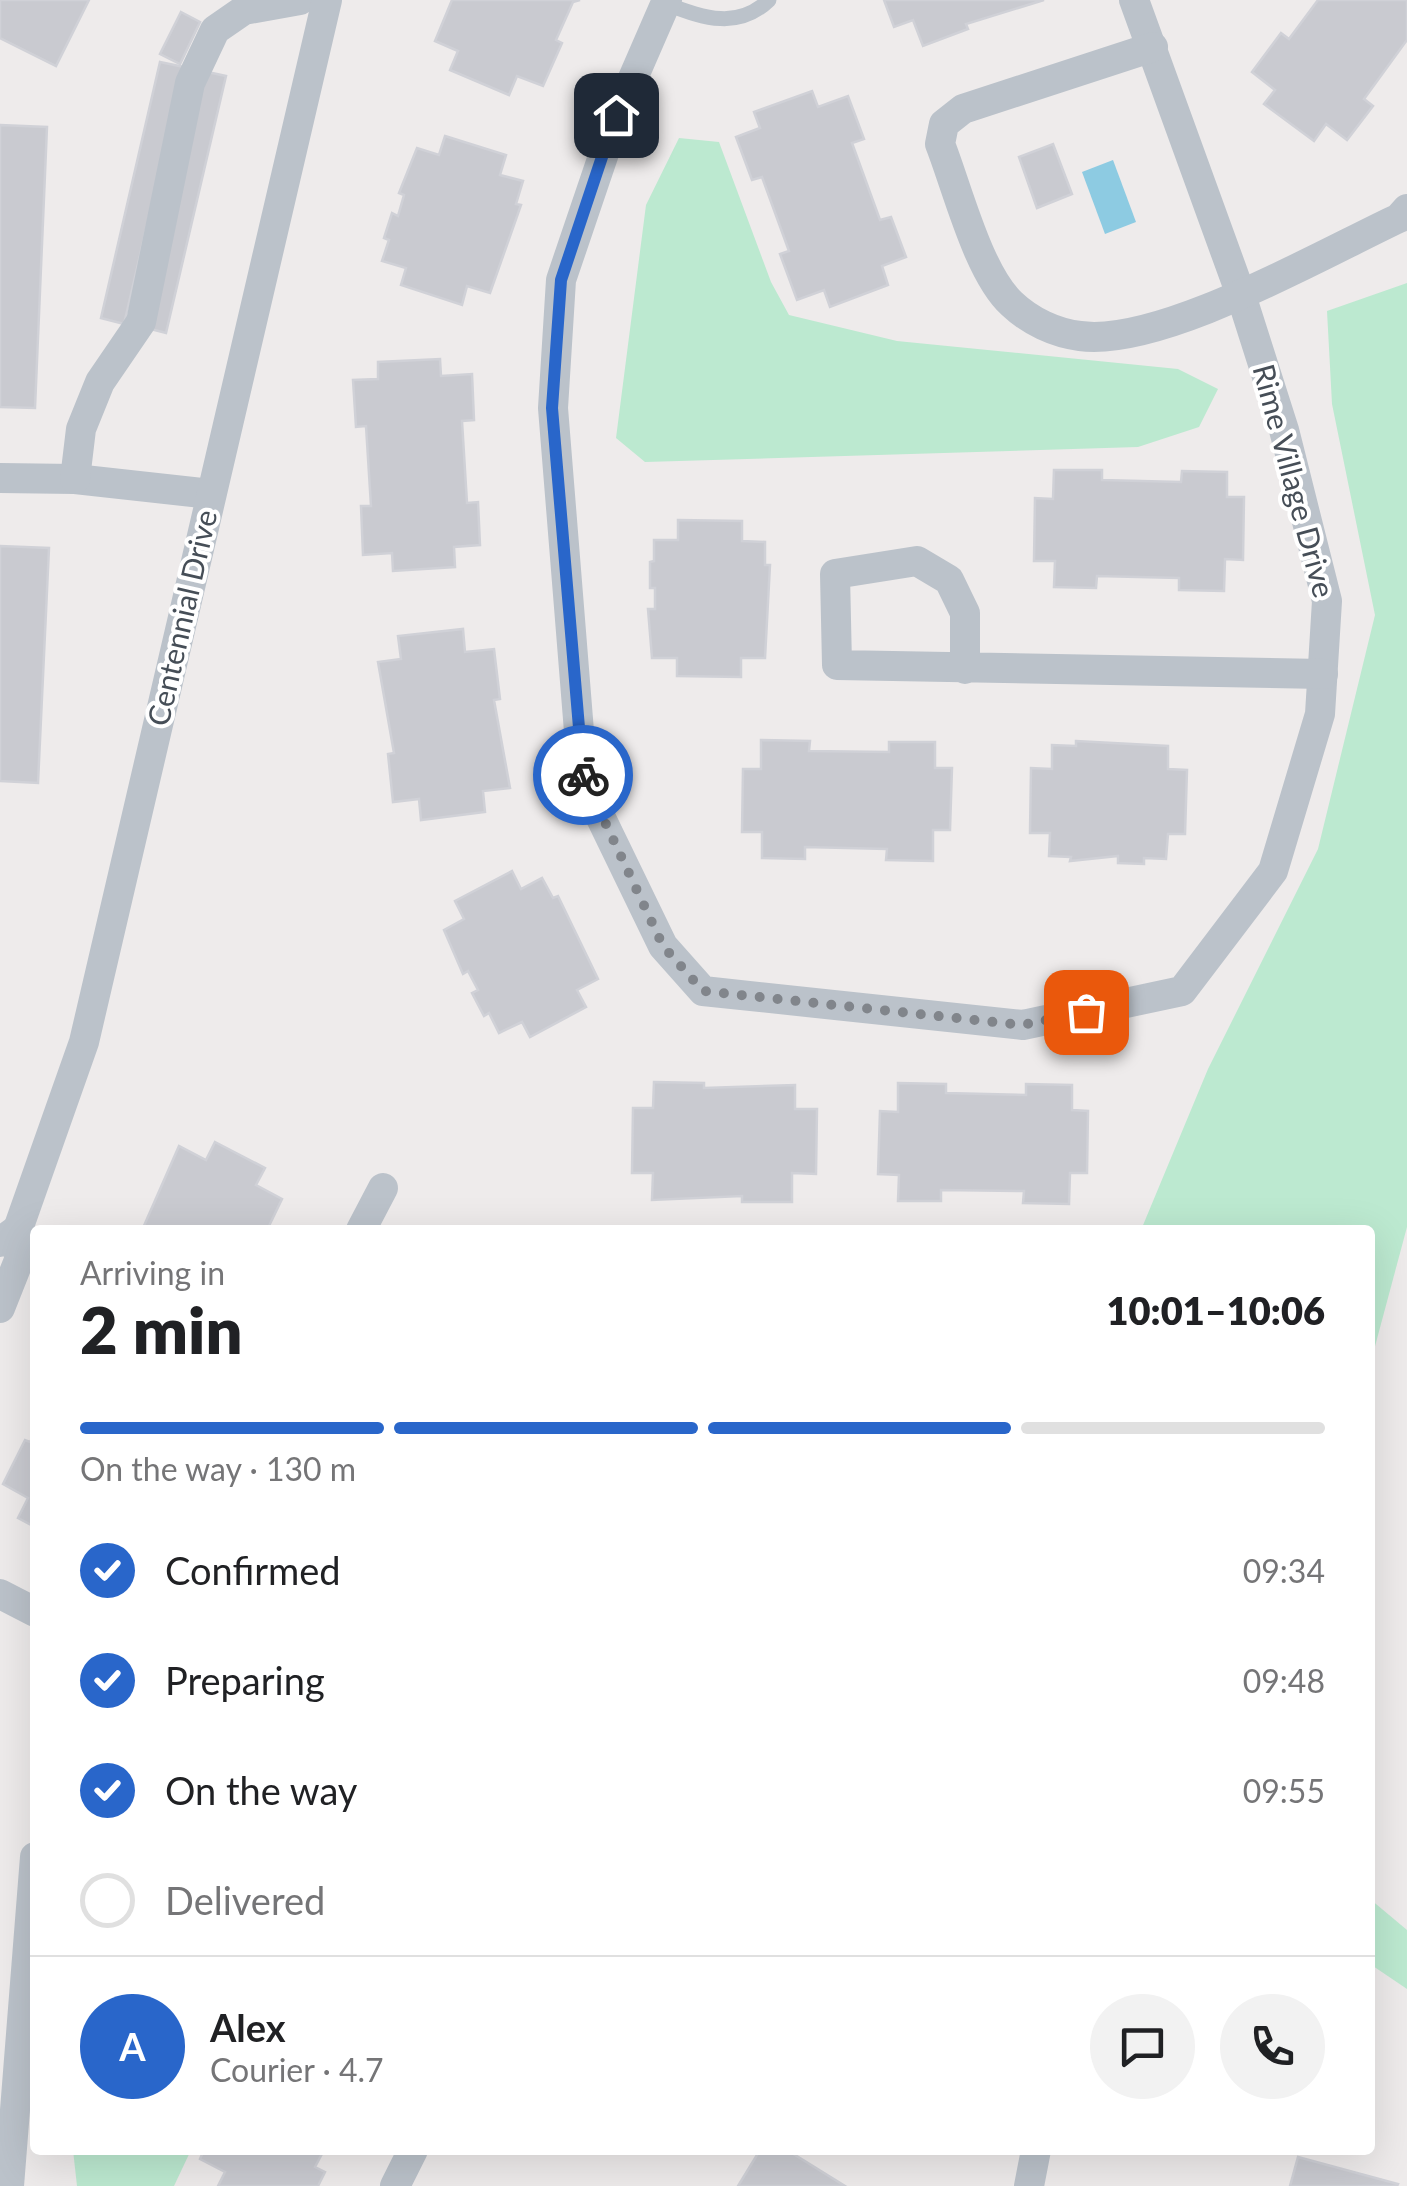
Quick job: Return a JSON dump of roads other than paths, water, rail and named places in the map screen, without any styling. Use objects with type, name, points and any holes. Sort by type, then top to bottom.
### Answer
[{"type":"street","points":[[74,479],[80,429],[100,382],[141,322],[190,83],[216,30],[244,10],[300,0]]},
{"type":"street","name":"Centennial Drive","points":[[0,1308],[20,1260],[9,1236],[84,1042],[327,0]]},
{"type":"street","name":"Rime Village Drive","points":[[666,2],[616,115],[561,280],[552,408],[583,781],[663,946],[703,991],[1022,1025],[1182,992],[1273,871],[1320,714],[1327,602],[1284,430],[1240,292],[1134,0]]},
{"type":"street","points":[[1153,47],[963,108],[944,124],[940,144],[991,274],[1010,302],[1042,326],[1081,336],[1147,330],[1240,292],[1399,218],[1407,209]]},
{"type":"street","points":[[0,478],[74,479],[211,494]]},
{"type":"street","points":[[965,670],[965,614],[949,580],[917,562],[834,574],[837,665],[965,670],[1322,674]]},
{"type":"street","points":[[364,1225],[383,1188]]},
{"type":"street","points":[[0,1594],[30,1609]]},
{"type":"street","points":[[9,2186],[30,1920]]},
{"type":"street","points":[[395,2186],[410,2155]]},
{"type":"street","points":[[1029,2186],[1035,2155]]},
{"type":"lane","points":[[666,2],[708,19],[740,20],[769,0]]},
{"type":"water","points":[[1113,160],[1136,222],[1105,234],[1082,172]]}]
